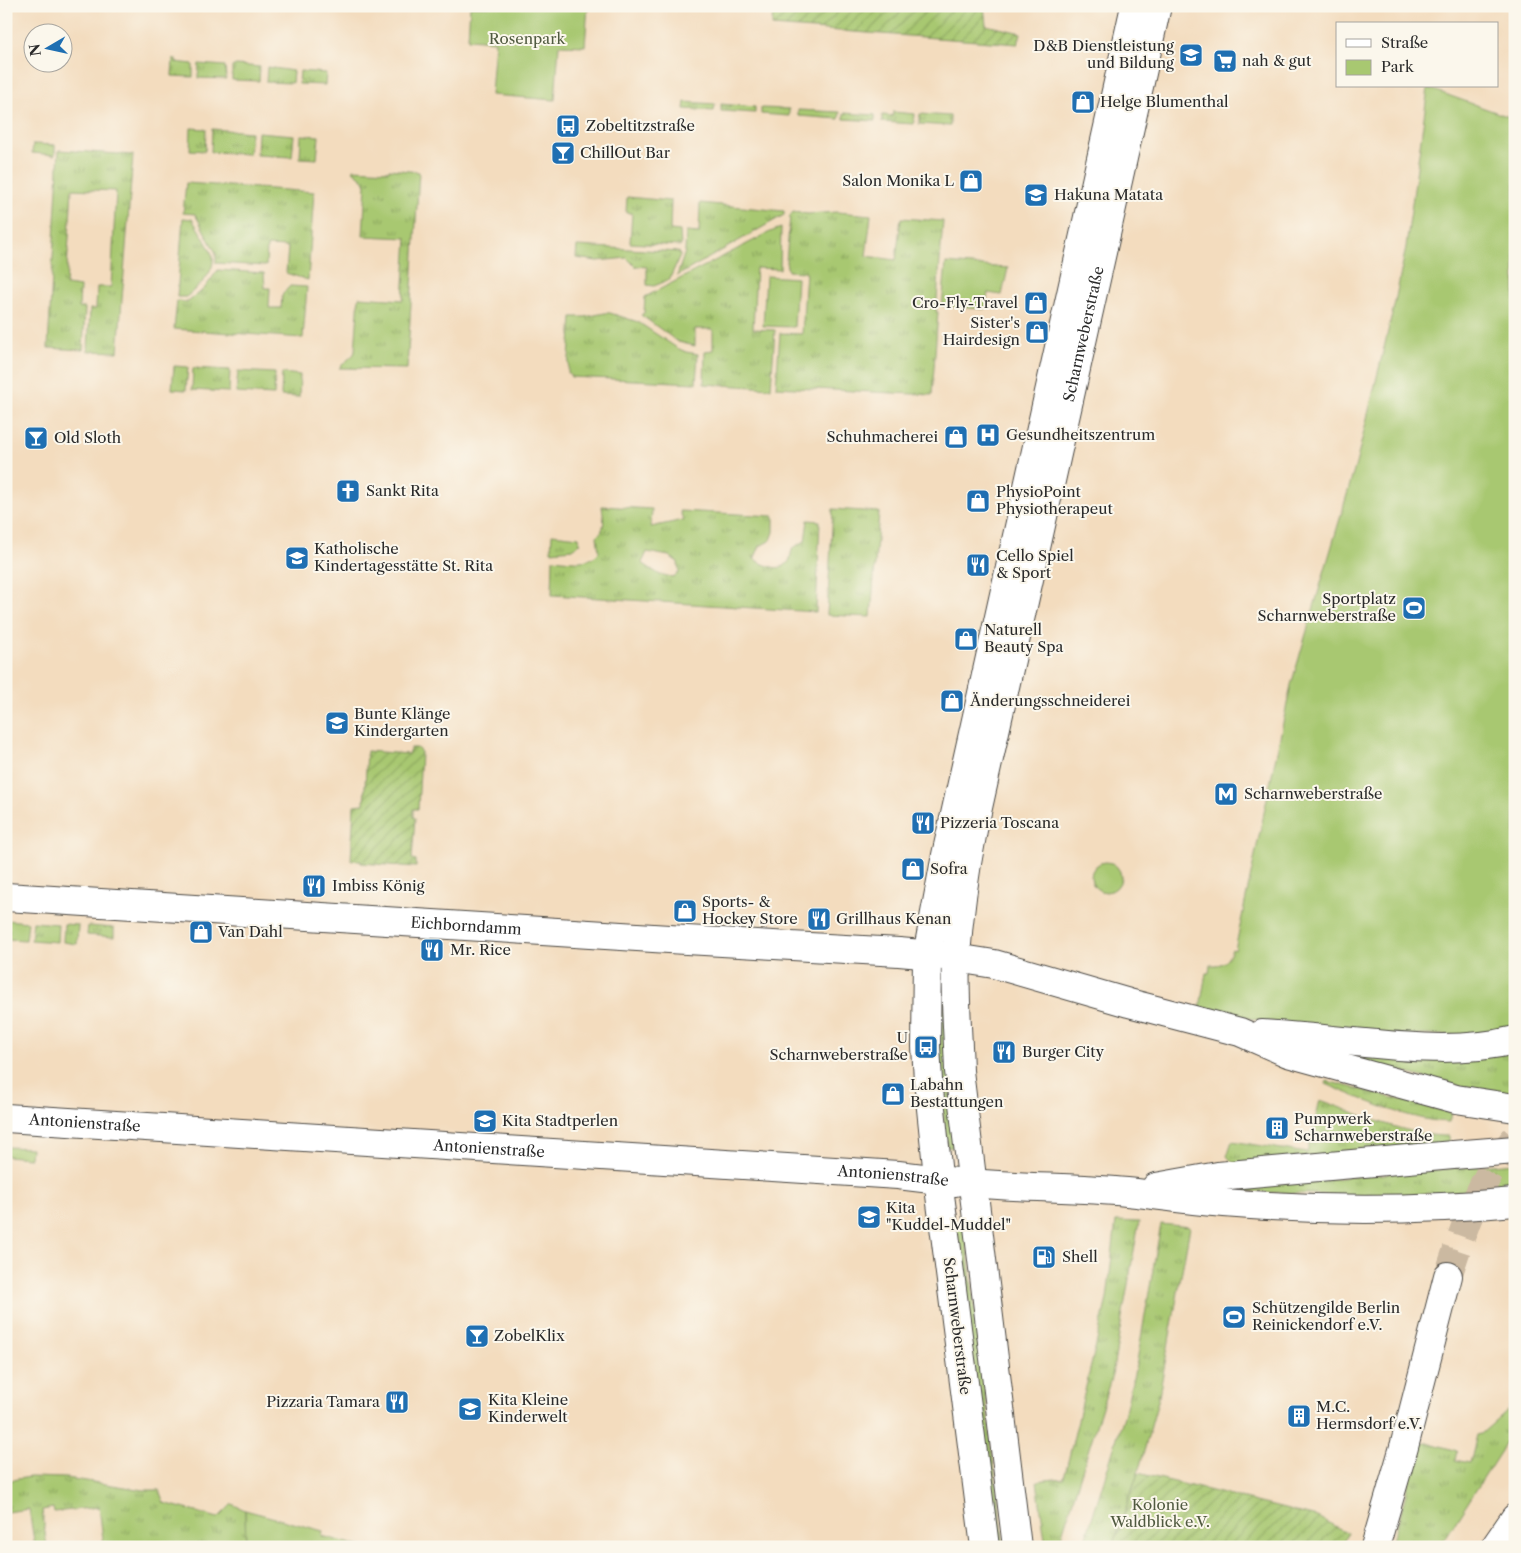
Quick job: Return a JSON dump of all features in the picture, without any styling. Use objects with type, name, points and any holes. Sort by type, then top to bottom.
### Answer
[{"type":"main road","name":"Scharnweberstraße","points":[[1017,1547],[959,1071],[956,958],[966,869],[973,830],[1111,163],[1135,6]]},
{"type":"main road","name":"Scharnweberstraße","points":[[985,1547],[928,1080],[926,1047],[927,955],[946,855],[1111,163],[1157,6]]},
{"type":"main road","name":"Eichborndamm","points":[[6,897],[927,955]]},
{"type":"main road","points":[[927,955],[994,964],[1129,1003],[1240,1032],[1288,1053],[1456,1099],[1515,1108]]},
{"type":"main road","points":[[1240,1032],[1415,1048],[1458,1048],[1500,1044],[1515,1040]]},
{"type":"main road","name":"Antonienstraße","points":[[6,1118],[744,1165],[898,1176],[1001,1186],[1125,1192]]},
{"type":"main road","points":[[1125,1192],[1218,1176],[1515,1150]]},
{"type":"main road","points":[[1125,1192],[1224,1203],[1309,1207],[1422,1208],[1515,1202]]},
{"type":"main road","points":[[1375,1547],[1404,1447],[1448,1276]]},
{"type":"main road","points":[[1495,1547],[1515,1518]]},
{"type":"green space","name":"Rosenpark","points":[[470,6],[588,6],[585,46],[559,45],[555,100],[491,95],[495,41],[468,39]]},
{"type":"green space","points":[[773,6],[984,6],[986,25],[1021,33],[1018,44],[772,26]]},
{"type":"green space","points":[[173,59],[176,59],[175,62],[193,64],[193,77],[172,76]]},
{"type":"green space","points":[[199,64],[225,66],[226,79],[198,78]]},
{"type":"green space","points":[[236,65],[260,67],[259,81],[232,80],[232,67]]},
{"type":"green space","points":[[267,67],[293,71],[292,83],[266,82]]},
{"type":"green space","points":[[300,71],[326,73],[325,85],[299,84]]},
{"type":"green space","name":"Sportplatz Scharnweberstraße","points":[[1428,88],[1515,119],[1515,1028],[1466,1035],[1393,1035],[1262,1021],[1200,1007],[1206,973],[1209,973],[1210,965],[1222,964],[1229,957],[1232,949],[1235,950],[1291,685],[1356,464],[1395,302],[1406,247]]},
{"type":"green space","points":[[685,102],[715,104],[714,111],[684,109]]},
{"type":"green space","points":[[721,104],[755,107],[755,113],[721,111]]},
{"type":"green space","points":[[761,108],[789,109],[789,116],[761,114]]},
{"type":"green space","points":[[798,110],[840,112],[839,119],[798,116]]},
{"type":"green space","points":[[893,112],[915,114],[914,124],[882,122],[882,115],[893,116]]},
{"type":"green space","points":[[844,113],[875,115],[875,121],[844,119]]},
{"type":"green space","points":[[920,114],[950,116],[950,126],[919,124]]},
{"type":"green space","points":[[191,128],[206,129],[205,151],[190,150]]},
{"type":"green space","points":[[212,129],[251,132],[249,154],[211,152]]},
{"type":"green space","points":[[258,132],[294,135],[292,157],[257,155]]},
{"type":"green space","points":[[301,135],[319,136],[317,159],[300,158]]},
{"type":"green space","points":[[33,144],[55,145],[55,155],[32,153]]},
{"type":"green space","points":[[59,150],[133,155],[118,352],[88,351],[90,309],[96,309],[97,287],[111,287],[116,191],[72,189],[66,285],[80,287],[79,308],[85,308],[83,350],[48,348]]},
{"type":"green space","points":[[353,169],[389,171],[389,169],[419,172],[407,369],[339,368],[355,351],[359,297],[403,300],[407,238],[363,236],[366,185],[364,180]]},
{"type":"green space","points":[[186,183],[314,192],[308,280],[286,273],[288,247],[267,246],[266,266],[216,263],[216,253],[195,214],[183,213]]},
{"type":"green space","points":[[627,197],[671,201],[670,230],[680,231],[681,246],[630,243],[632,213],[626,213]]},
{"type":"green space","points":[[700,203],[784,211],[784,215],[677,276],[685,252],[686,232],[699,233]]},
{"type":"green space","points":[[793,212],[808,214],[837,212],[871,215],[866,256],[896,260],[901,218],[943,221],[932,395],[776,387],[780,333],[802,334],[806,272],[788,271],[786,262],[790,216]]},
{"type":"green space","points":[[183,218],[192,219],[210,249],[213,263],[204,280],[195,289],[186,297],[177,297]]},
{"type":"green space","points":[[781,228],[780,269],[756,268],[753,329],[775,330],[771,388],[704,384],[705,351],[713,350],[713,329],[695,329],[695,346],[678,342],[641,315],[644,313],[645,297]]},
{"type":"green space","points":[[577,246],[679,252],[680,256],[669,280],[654,286],[647,285],[647,267],[635,266],[627,258],[597,261],[576,258]]},
{"type":"green space","points":[[946,263],[1008,268],[1002,295],[988,293],[985,309],[942,306]]},
{"type":"green space","points":[[218,270],[264,273],[265,288],[270,288],[269,308],[281,308],[282,295],[290,286],[307,287],[303,338],[174,329],[177,301],[188,302],[204,289]]},
{"type":"green space","points":[[766,276],[797,278],[794,327],[763,326]]},
{"type":"green space","points":[[605,313],[638,322],[677,348],[698,354],[696,383],[571,377],[568,372],[572,317],[585,317]]},
{"type":"green space","points":[[174,366],[188,367],[186,390],[172,389]]},
{"type":"green space","points":[[193,368],[230,370],[229,392],[192,390]]},
{"type":"green space","points":[[238,371],[275,373],[274,395],[236,393]]},
{"type":"green space","points":[[282,373],[300,375],[299,397],[281,396]]},
{"type":"green space","points":[[602,506],[652,509],[651,527],[683,520],[680,511],[774,516],[774,532],[771,540],[760,546],[754,559],[768,566],[778,568],[787,564],[793,548],[805,541],[808,520],[820,521],[816,612],[552,595],[553,559],[584,561],[599,552],[597,536],[603,526]],"holes":[[[647,552],[669,556],[678,562],[679,573],[673,577],[660,575],[642,563]]]},
{"type":"green space","points":[[833,509],[879,512],[871,617],[827,615]]},
{"type":"green space","points":[[552,534],[579,537],[580,543],[573,549],[551,551]]},
{"type":"green space","points":[[411,748],[417,748],[421,752],[418,809],[413,809],[413,817],[415,818],[412,859],[416,860],[416,867],[361,863],[361,861],[351,860],[354,805],[364,804],[367,751],[408,754]]},
{"type":"green space","points":[[1106,862],[1117,866],[1121,877],[1117,888],[1106,892],[1095,888],[1091,877],[1095,866]]},
{"type":"green space","points":[[6,920],[28,922],[26,940],[6,939]]},
{"type":"green space","points":[[33,922],[58,924],[57,942],[31,940]]},
{"type":"green space","points":[[64,924],[78,925],[77,944],[63,942]]},
{"type":"green space","points":[[88,926],[114,928],[114,937],[87,935]]},
{"type":"green space","points":[[938,998],[945,998],[955,1147],[947,1148],[942,1106]]},
{"type":"green space","points":[[1323,1051],[1515,1052],[1515,1094],[1449,1084]]},
{"type":"green space","points":[[1327,1081],[1451,1113],[1449,1122],[1419,1118],[1386,1108],[1326,1084]]},
{"type":"green space","points":[[1320,1100],[1417,1133],[1449,1136],[1449,1146],[1234,1164],[1227,1156],[1232,1141],[1307,1153]]},
{"type":"green space","points":[[6,1147],[31,1148],[30,1158],[6,1156]]},
{"type":"green space","points":[[1515,1163],[1515,1187],[1378,1197],[1214,1190],[1248,1186]]},
{"type":"green space","points":[[964,1221],[1004,1547],[996,1547],[956,1222]]},
{"type":"green space","points":[[1116,1221],[1139,1222],[1112,1375],[1058,1547],[1046,1547],[1037,1481],[1064,1478],[1107,1299]]},
{"type":"green space","points":[[1161,1224],[1190,1227],[1158,1401],[1138,1473],[1113,1547],[1083,1547],[1124,1416],[1137,1361]]},
{"type":"green space","points":[[1515,1387],[1515,1423],[1501,1451],[1446,1537],[1438,1547],[1389,1547],[1400,1516],[1419,1443],[1427,1442],[1457,1451],[1455,1460],[1470,1463],[1477,1435],[1481,1434],[1509,1409]]},
{"type":"green space","name":"Kolonie Waldblick e.V.","points":[[1138,1473],[1317,1517],[1348,1533],[1343,1547],[1113,1547]]},
{"type":"green space","points":[[30,1477],[67,1478],[144,1490],[159,1490],[164,1503],[218,1518],[232,1504],[245,1510],[246,1547],[223,1547],[223,1545],[177,1547],[177,1545],[104,1547],[99,1507],[54,1512],[53,1508],[42,1510],[47,1547],[35,1547],[29,1509],[6,1512],[6,1481]]},
{"type":"green space","points":[[245,1510],[323,1531],[322,1536],[363,1547],[246,1547]]},
{"type":"tunnel","points":[[1448,1276],[1474,1203],[1492,1169],[1515,1138]]},
{"type":"place","name":"D&B Dienstleistung und Bildung","points":[[1191,55]]},
{"type":"place","name":"nah & gut","points":[[1225,61]]},
{"type":"place","name":"Helge Blumenthal","points":[[1083,102]]},
{"type":"place","name":"Zobeltitzstraße","points":[[568,126]]},
{"type":"place","name":"ChillOut Bar","points":[[563,153]]},
{"type":"place","name":"Salon Monika L","points":[[971,181]]},
{"type":"place","name":"Hakuna Matata","points":[[1036,195]]},
{"type":"place","name":"Cro-Fly-Travel","points":[[1036,303]]},
{"type":"place","name":"Sister's Hairdesign","points":[[1037,332]]},
{"type":"place","name":"Gesundheitszentrum","points":[[988,435]]},
{"type":"place","name":"Schuhmacherei","points":[[956,437]]},
{"type":"place","name":"Old Sloth","points":[[36,438]]},
{"type":"place","name":"Sankt Rita","points":[[348,491]]},
{"type":"place","name":"PhysioPoint Physiotherapeut","points":[[978,501]]},
{"type":"place","name":"Katholische Kindertagesstätte St. Rita","points":[[297,558]]},
{"type":"place","name":"Cello Spiel & Sport","points":[[978,565]]},
{"type":"place","name":"Sportplatz Scharnweberstraße","points":[[1414,608]]},
{"type":"place","name":"Naturell Beauty Spa","points":[[966,639]]},
{"type":"place","name":"Änderungsschneiderei","points":[[952,701]]},
{"type":"place","name":"Bunte Klänge Kindergarten","points":[[337,723]]},
{"type":"place","name":"Scharnweberstraße","points":[[1226,794]]},
{"type":"place","name":"Pizzeria Toscana","points":[[923,823]]},
{"type":"place","name":"Sofra","points":[[913,869]]},
{"type":"place","name":"Imbiss König","points":[[314,886]]},
{"type":"place","name":"Sports- & Hockey Store","points":[[685,911]]},
{"type":"place","name":"Grillhaus Kenan","points":[[819,919]]},
{"type":"place","name":"Van Dahl","points":[[201,932]]},
{"type":"place","name":"Mr. Rice","points":[[432,950]]},
{"type":"place","name":"U Scharnweberstraße","points":[[926,1047]]},
{"type":"place","name":"Burger City","points":[[1004,1052]]},
{"type":"place","name":"Labahn Bestattungen","points":[[893,1094]]},
{"type":"place","name":"Kita Stadtperlen","points":[[485,1121]]},
{"type":"place","name":"Pumpwerk Scharnweberstraße","points":[[1277,1128]]},
{"type":"place","name":"Kita \"Kuddel-Muddel\"","points":[[869,1217]]},
{"type":"place","name":"Shell","points":[[1044,1257]]},
{"type":"place","name":"Schützengilde Berlin Reinickendorf e.V.","points":[[1234,1317]]},
{"type":"place","name":"ZobelKlix","points":[[477,1336]]},
{"type":"place","name":"Pizzaria Tamara","points":[[397,1402]]},
{"type":"place","name":"Kita Kleine Kinderwelt","points":[[470,1409]]},
{"type":"place","name":"M.C. Hermsdorf e.V.","points":[[1299,1416]]}]
